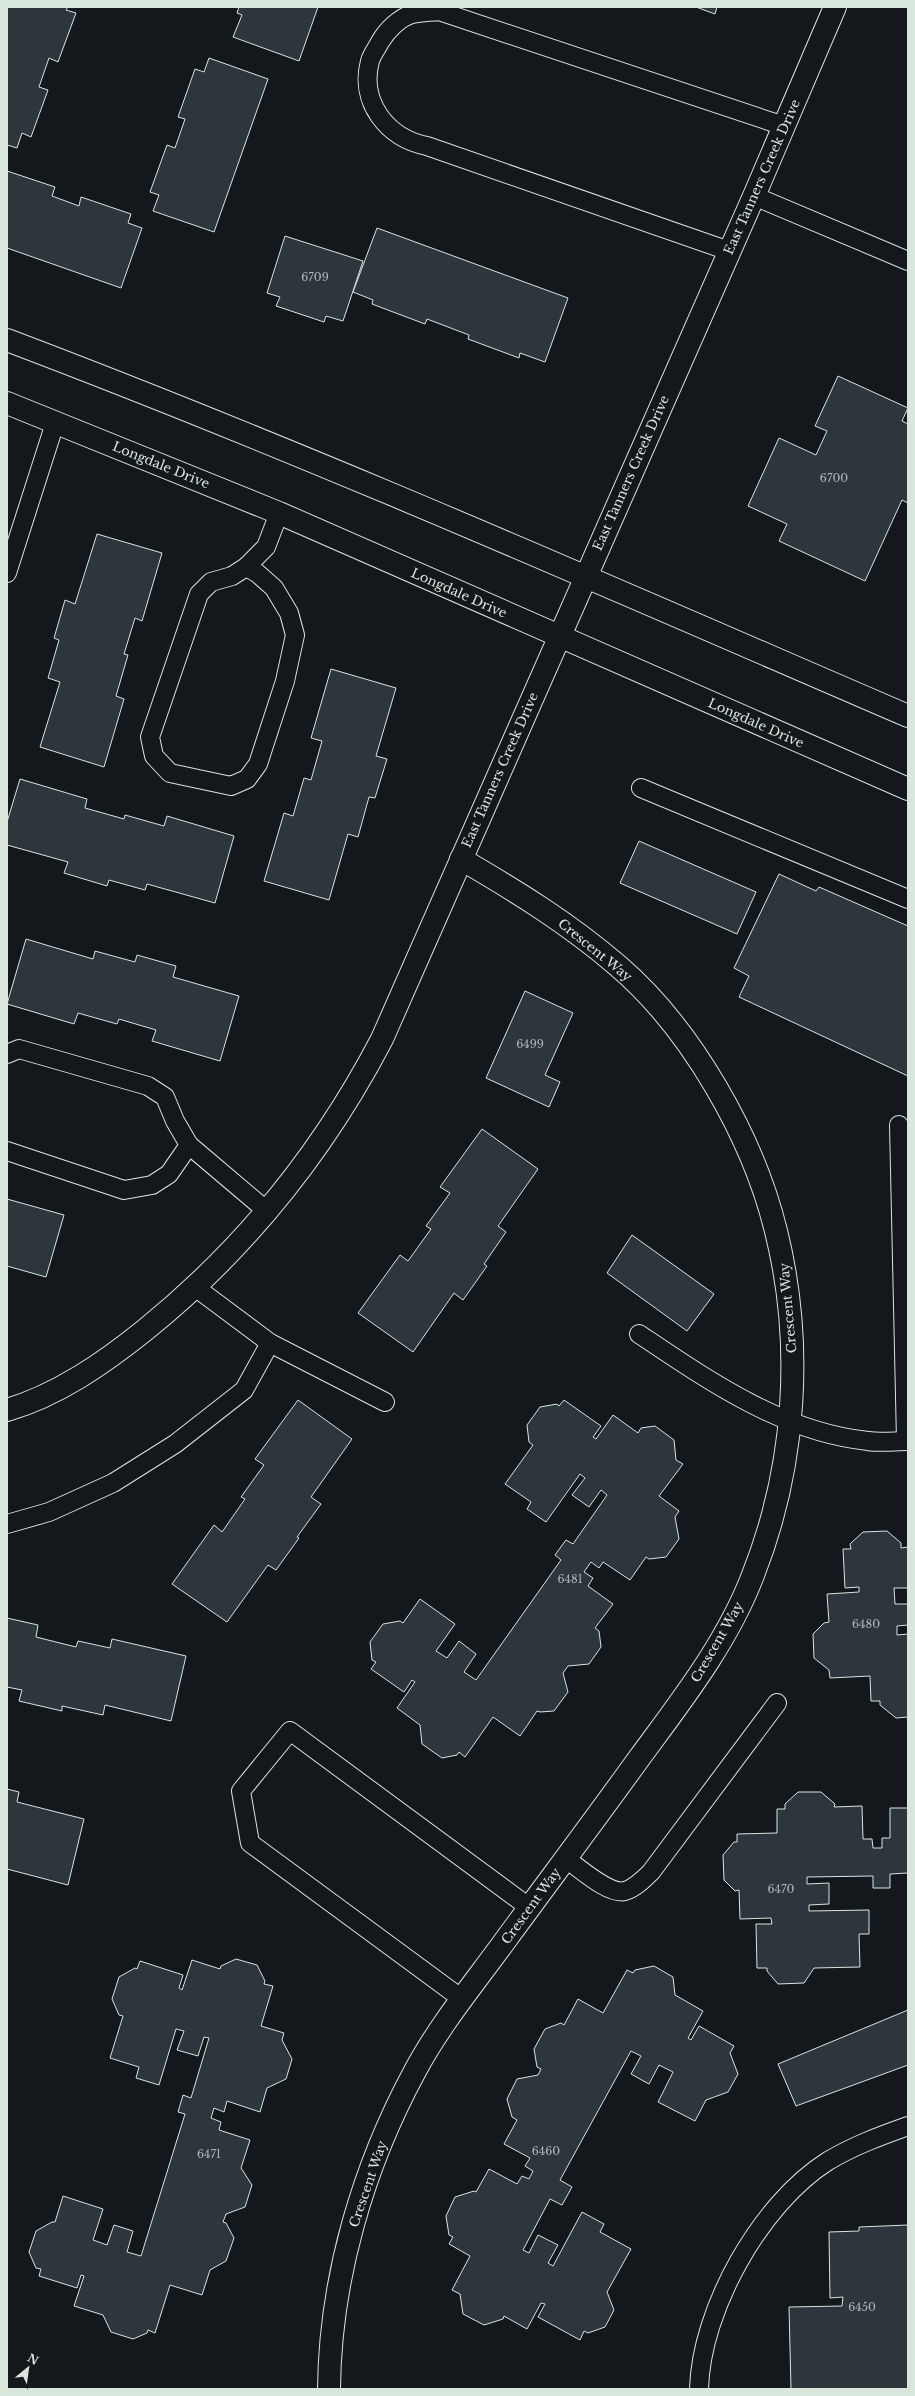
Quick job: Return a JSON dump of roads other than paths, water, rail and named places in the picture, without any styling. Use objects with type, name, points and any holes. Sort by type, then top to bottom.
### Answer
[{"type":"street","name":"East Tanners Creek Drive","points":[[7,1410],[20,1406],[75,1380],[108,1358],[195,1287],[268,1212],[316,1151],[365,1072],[382,1039],[754,196],[835,7]]},
{"type":"street","points":[[7,340],[158,397],[586,576],[908,716]]},
{"type":"street","name":"Longdale Drive","points":[[7,403],[279,513],[908,789]]},
{"type":"street","name":"Crescent Way","points":[[329,2389],[329,2369],[338,2288],[357,2209],[390,2121],[417,2066],[462,2000],[681,1701],[732,1621],[753,1576],[777,1503],[791,1422],[793,1337],[784,1263],[766,1190],[743,1136],[706,1071],[662,1012],[619,967],[536,903],[461,859]]},
{"type":"lane","points":[[729,251],[415,143],[389,129],[372,104],[367,84],[370,60],[387,30],[411,14],[439,10],[784,126]]},
{"type":"lane","points":[[754,196],[908,261]]},
{"type":"lane","points":[[7,574],[55,423]]},
{"type":"lane","points":[[246,567],[258,573],[274,588],[289,613],[295,635],[285,681],[258,764],[247,779],[231,786],[170,773],[154,756],[150,737],[199,594],[211,582],[232,576],[246,567],[266,547],[279,513]]},
{"type":"lane","points":[[640,788],[908,898]]},
{"type":"lane","points":[[7,1054],[19,1049],[148,1086],[165,1097],[189,1145],[268,1212]]},
{"type":"lane","points":[[639,1334],[720,1388],[791,1422],[869,1442],[907,1441],[899,1125]]},
{"type":"lane","points":[[7,1150],[124,1190],[152,1185],[169,1174],[189,1145]]},
{"type":"lane","points":[[195,1287],[270,1343],[385,1402]]},
{"type":"lane","points":[[7,1524],[49,1512],[113,1483],[175,1444],[244,1390],[270,1343]]},
{"type":"lane","points":[[566,1859],[611,1890],[625,1891],[638,1884],[651,1872],[777,1703]]},
{"type":"lane","points":[[462,2000],[250,1843],[240,1791],[290,1731],[530,1908]]},
{"type":"lane","points":[[700,2389],[700,2373],[711,2325],[735,2269],[764,2223],[800,2183],[827,2162],[861,2144],[908,2126]]}]
